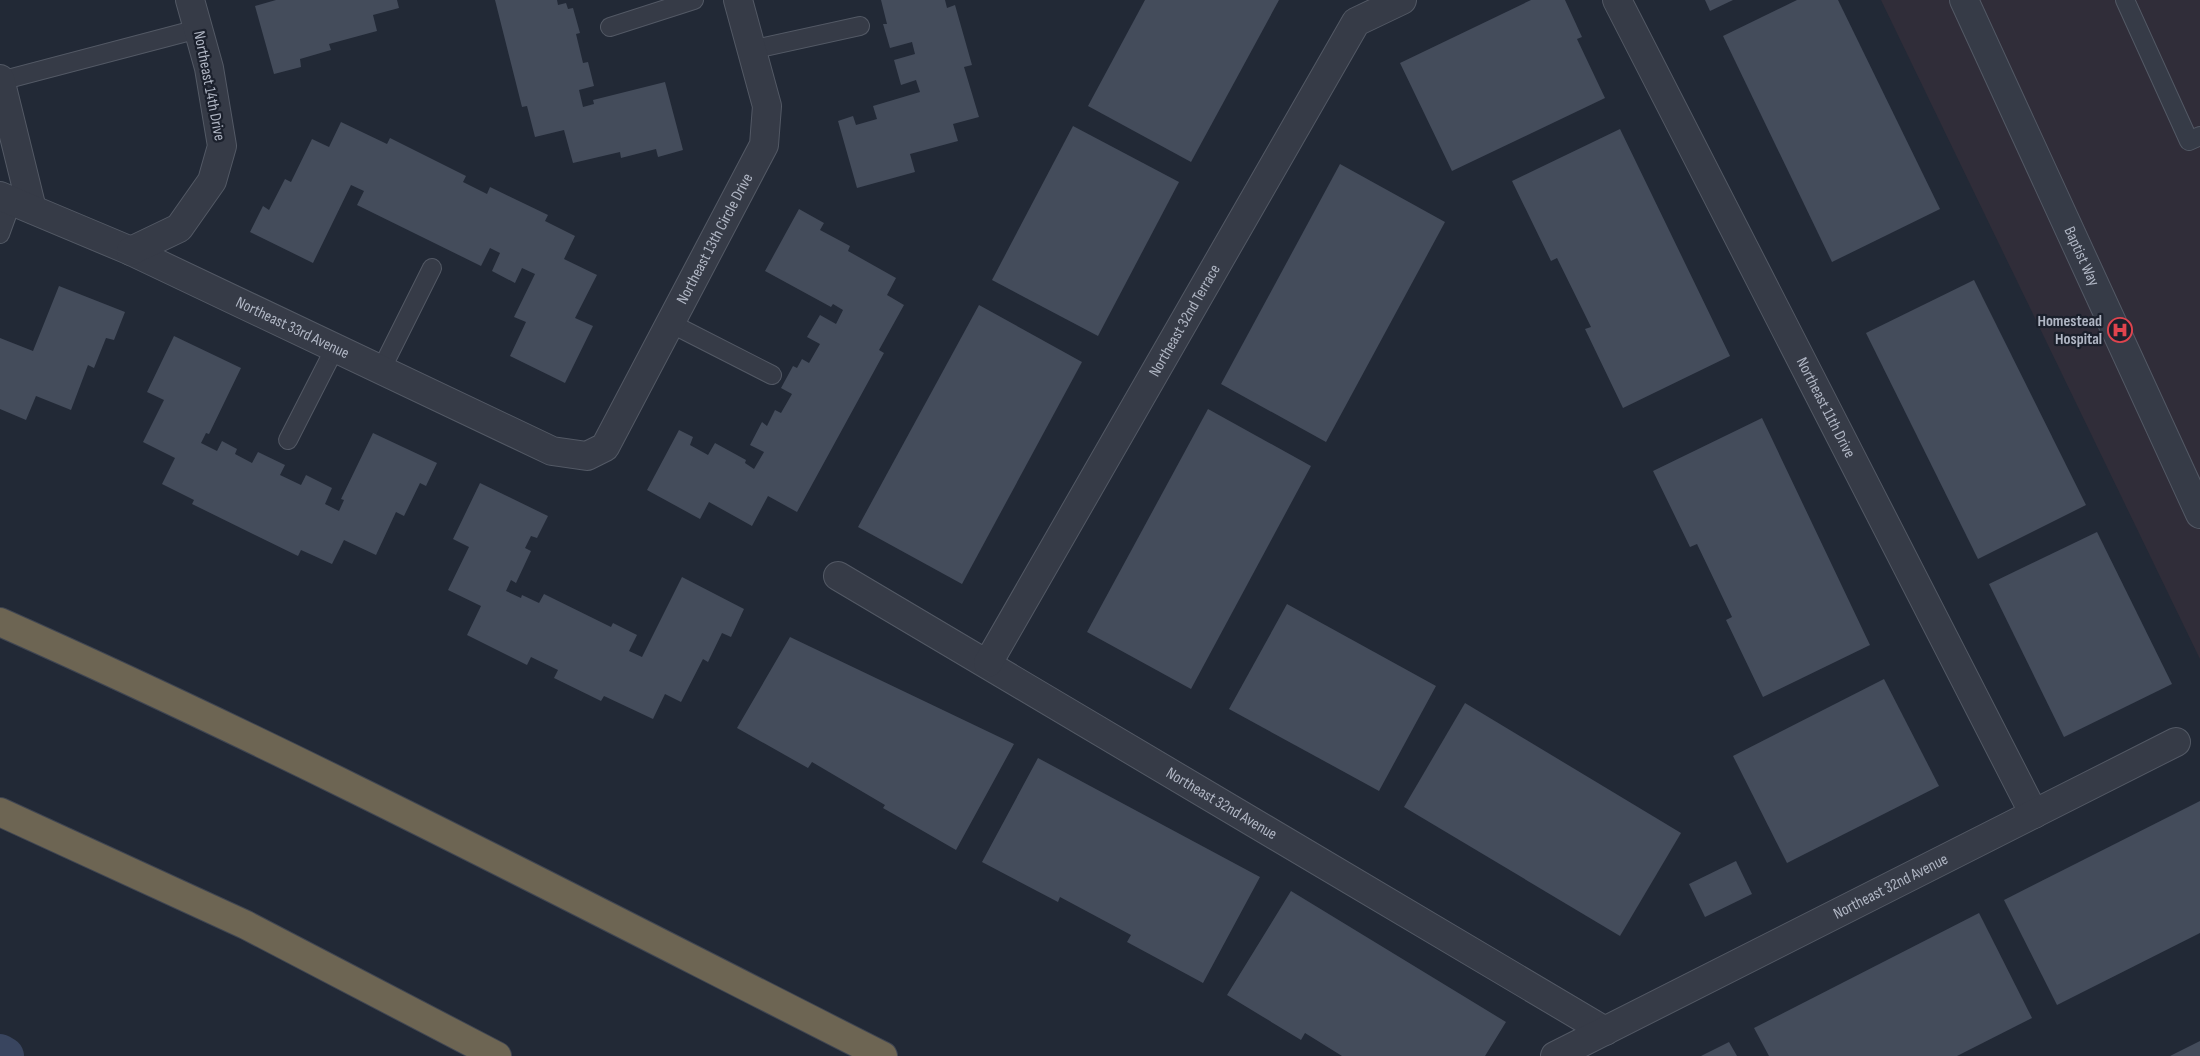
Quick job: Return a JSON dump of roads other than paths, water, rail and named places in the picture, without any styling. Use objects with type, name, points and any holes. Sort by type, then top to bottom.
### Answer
[{"type":"highway","points":[[0,622],[121,676],[286,754],[883,1056]]},
{"type":"highway","points":[[0,812],[246,925],[497,1056]]},
{"type":"street","name":"Northeast 14th Drive","points":[[131,251],[178,228],[212,181],[222,146],[208,68],[190,0]]},
{"type":"street","name":"Northeast 13th Circle Drive","points":[[587,456],[605,447],[764,144],[767,106],[738,0]]},
{"type":"street","name":"Northeast 32nd Terrace","points":[[988,663],[1356,22],[1402,0]]},
{"type":"street","name":"Northeast 11th Drive","points":[[1617,0],[2034,814]]},
{"type":"street","name":"Baptist Way","points":[[1964,0],[2200,514]]},
{"type":"street","points":[[0,80],[15,202]]},
{"type":"street","name":"Northeast 33rd Avenue","points":[[15,202],[131,251],[552,451],[587,456]]},
{"type":"street","name":"Northeast 32nd Avenue","points":[[838,576],[988,663],[1605,1031]]},
{"type":"street","name":"Northeast 32nd Avenue","points":[[1555,1056],[2176,742]]},
{"type":"lane","points":[[610,27],[694,0]]},
{"type":"lane","points":[[2125,0],[2189,141],[2200,136]]},
{"type":"lane","points":[[751,50],[860,26]]},
{"type":"lane","points":[[0,80],[198,29]]},
{"type":"lane","points":[[0,234],[15,202]]},
{"type":"lane","points":[[381,370],[432,268]]},
{"type":"lane","points":[[670,324],[772,375]]},
{"type":"lane","points":[[288,440],[334,348]]},
{"type":"waterway","points":[[0,1053],[5,1056]]},
{"type":"place","name":"Homestead Hospital","points":[[2120,330]]}]
